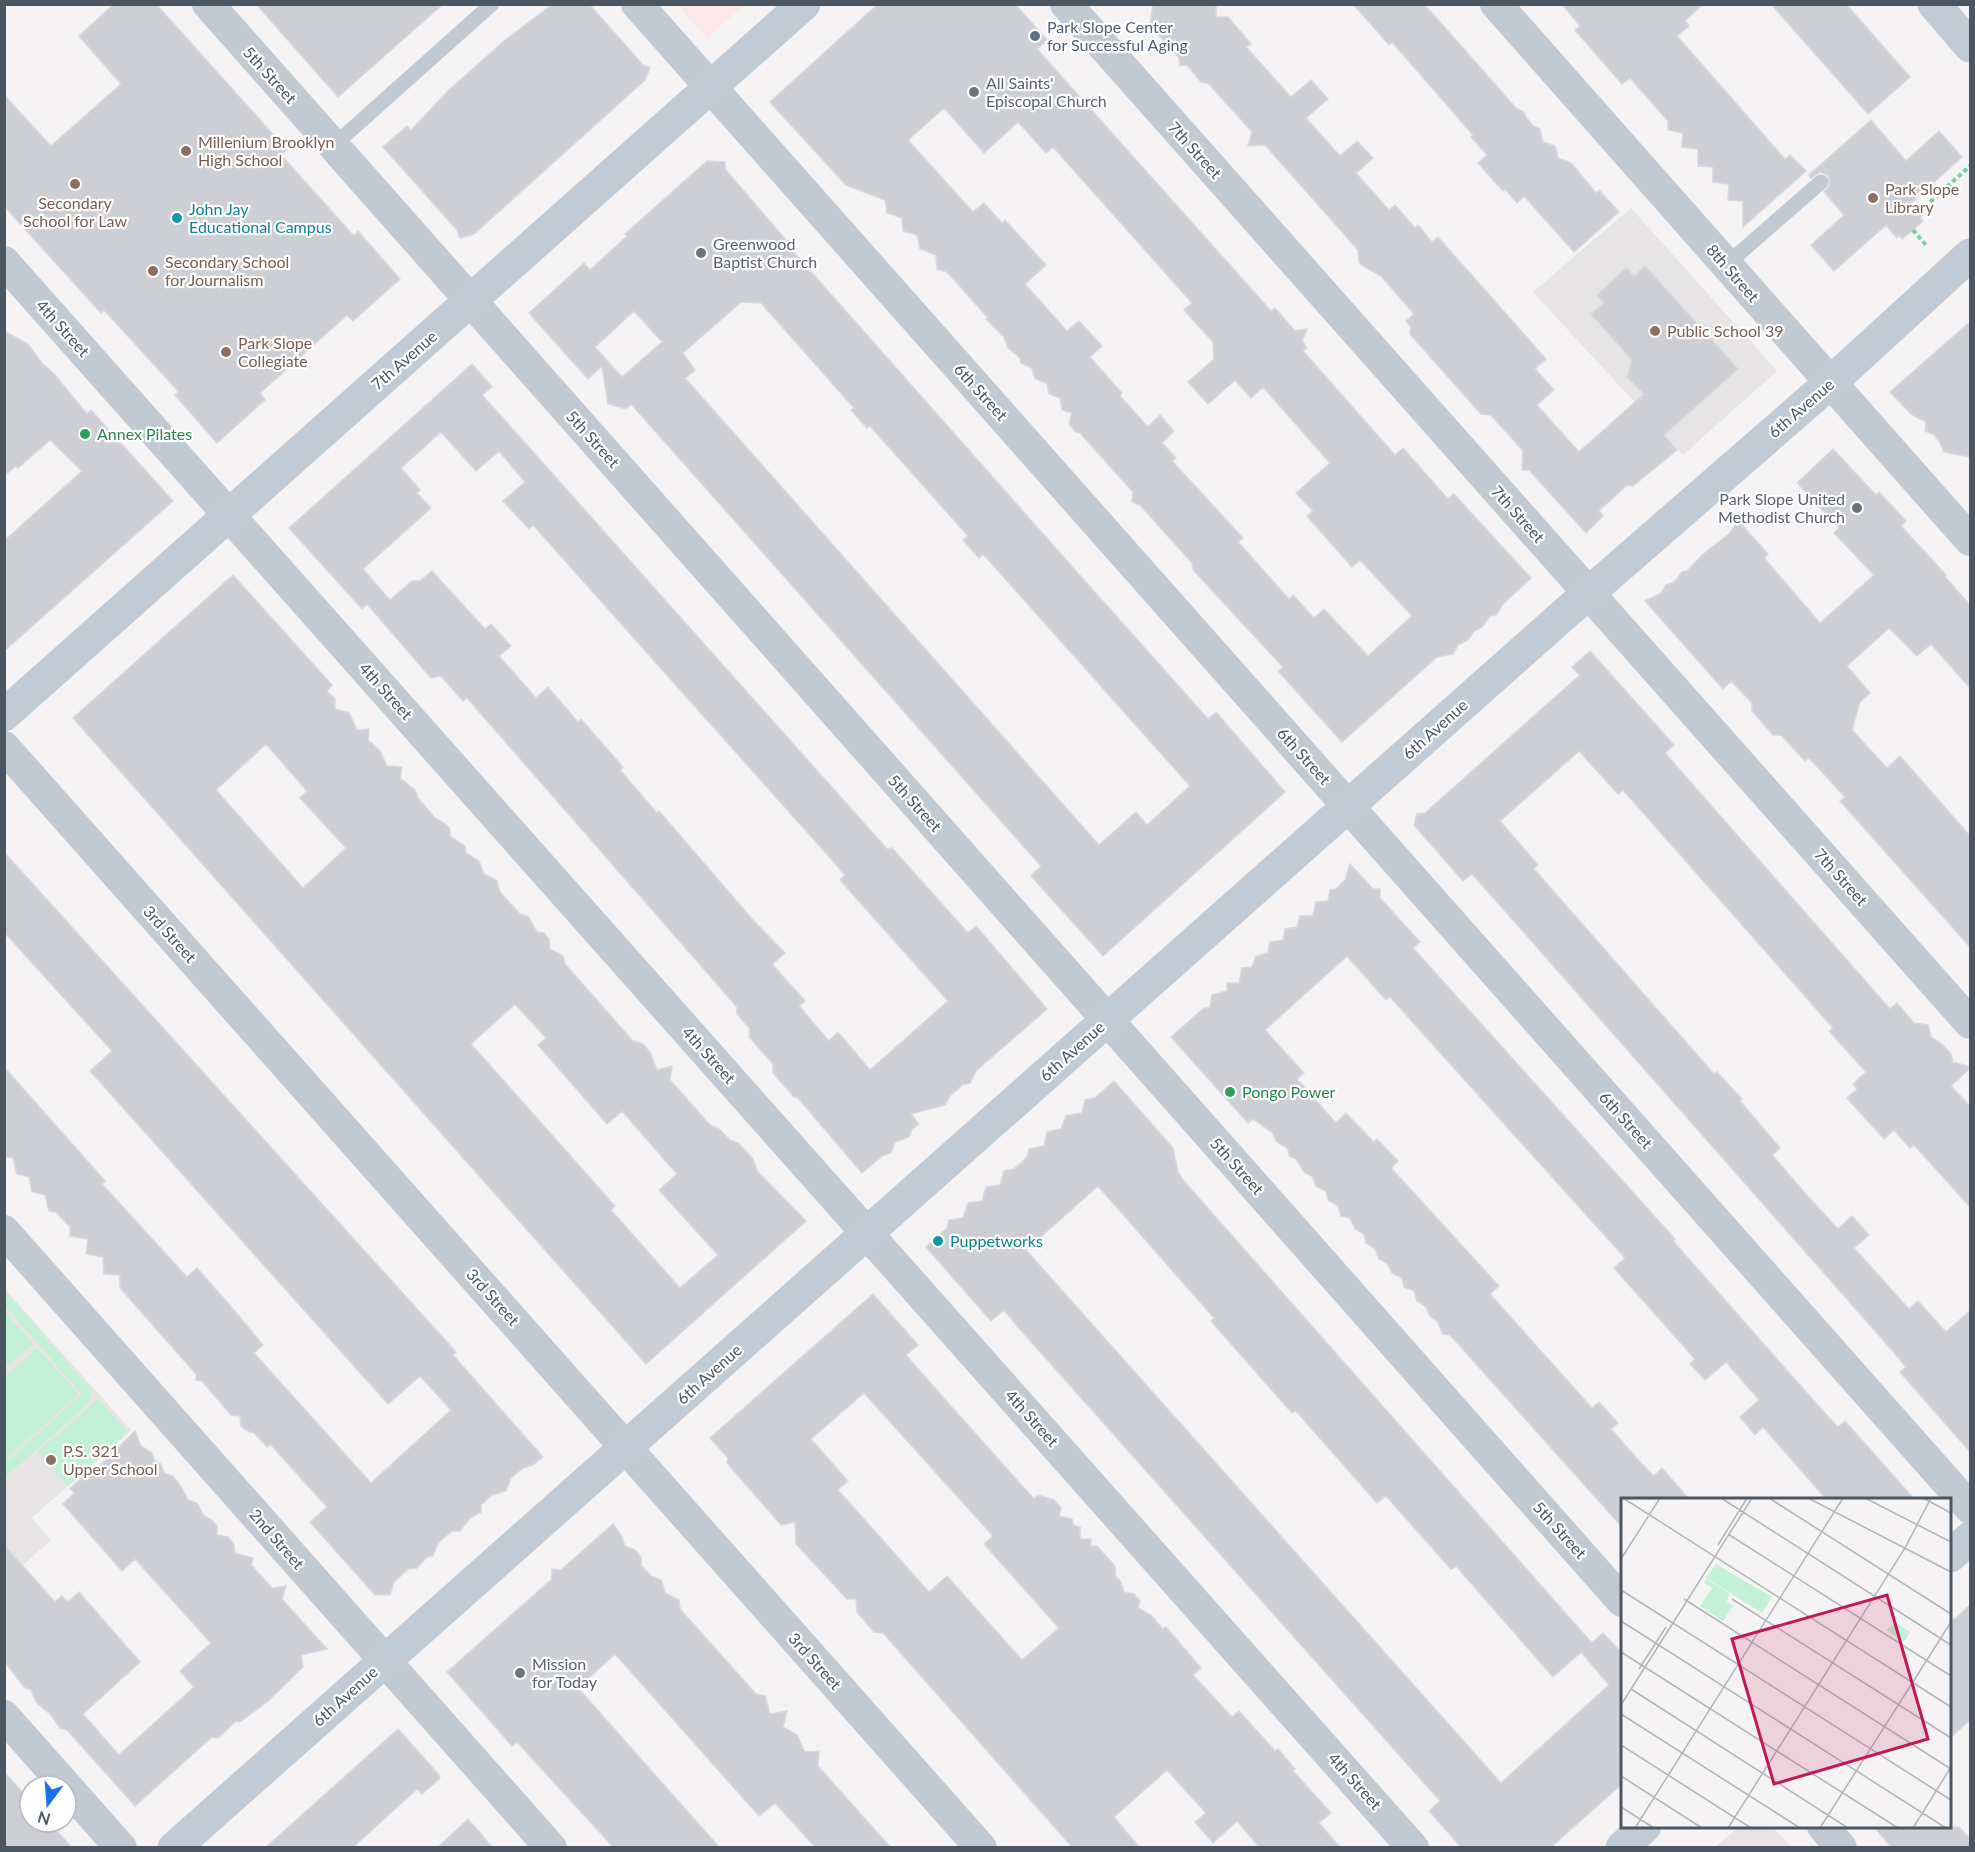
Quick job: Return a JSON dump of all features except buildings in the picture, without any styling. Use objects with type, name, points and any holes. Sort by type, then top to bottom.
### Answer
[{"type":"street","name":"5th Street","points":[[207,4],[1621,1598]]},
{"type":"street","name":"6th Street","points":[[637,4],[1971,1508]]},
{"type":"street","name":"7th Avenue","points":[[4,714],[804,4]]},
{"type":"street","name":"7th Street","points":[[1066,4],[1971,1023]]},
{"type":"street","name":"8th Street","points":[[1496,4],[1971,540]]},
{"type":"street","points":[[1934,4],[1971,46]]},
{"type":"street","name":"6th Avenue","points":[[174,1848],[1588,593],[1830,383],[1971,255]]},
{"type":"street","name":"4th Street","points":[[4,262],[1413,1848]]},
{"type":"street","name":"3rd Street","points":[[4,747],[981,1848]]},
{"type":"street","name":"2nd Street","points":[[4,1231],[551,1848]]},
{"type":"street","points":[[1951,1555],[1971,1538]]},
{"type":"street","points":[[4,1716],[121,1848]]},
{"type":"street","points":[[1622,1848],[1644,1828]]},
{"type":"street","points":[[1824,1828],[1841,1848]]},
{"type":"lane","points":[[333,146],[492,4]]},
{"type":"lane","points":[[1726,265],[1821,182]]},
{"type":"path","points":[[1919,212],[1971,166]]},
{"type":"path","points":[[1913,230],[1926,245]]},
{"type":"shaded area","points":[[678,5],[744,5],[707,38]]},
{"type":"shaded area","name":"Public School 39","points":[[1631,208],[1777,371],[1683,455],[1533,292]]},
{"type":"shaded area","name":"P.S. 321 Upper School","points":[[4,1288],[131,1430],[32,1518],[51,1540],[5,1581]]},
{"type":"shaded area","points":[[1738,1828],[1773,1828],[1791,1847],[1715,1847]]},
{"type":"green space","points":[[5,1291],[91,1392],[89,1403],[5,1477],[5,1463],[82,1394],[5,1306]]},
{"type":"green space","points":[[5,1312],[33,1344],[8,1365],[5,1361]]},
{"type":"green space","points":[[37,1348],[78,1394],[5,1460],[5,1377]]},
{"type":"green space","points":[[98,1399],[128,1433],[68,1486],[38,1452]]},
{"type":"place","name":"Park Slope Center for Successful Aging","points":[[1035,36]]},
{"type":"place","name":"All Saints' Episcopal Church","points":[[974,92]]},
{"type":"place","name":"Millenium Brooklyn High School","points":[[186,151]]},
{"type":"place","name":"Secondary School for Law","points":[[75,184]]},
{"type":"place","name":"Park Slope Library","points":[[1873,198]]},
{"type":"place","name":"John Jay Educational Campus","points":[[177,218]]},
{"type":"place","name":"Greenwood Baptist Church","points":[[701,253]]},
{"type":"place","name":"Secondary School for Journalism","points":[[153,271]]},
{"type":"place","name":"Public School 39","points":[[1655,331]]},
{"type":"place","name":"Park Slope Collegiate","points":[[226,352]]},
{"type":"place","name":"Annex Pilates","points":[[85,434]]},
{"type":"place","name":"Park Slope United Methodist Church","points":[[1857,508]]},
{"type":"place","name":"Pongo Power","points":[[1230,1092]]},
{"type":"place","name":"Puppetworks","points":[[938,1241]]},
{"type":"place","name":"P.S. 321 Upper School","points":[[51,1460]]},
{"type":"place","name":"Mission for Today","points":[[520,1673]]}]
